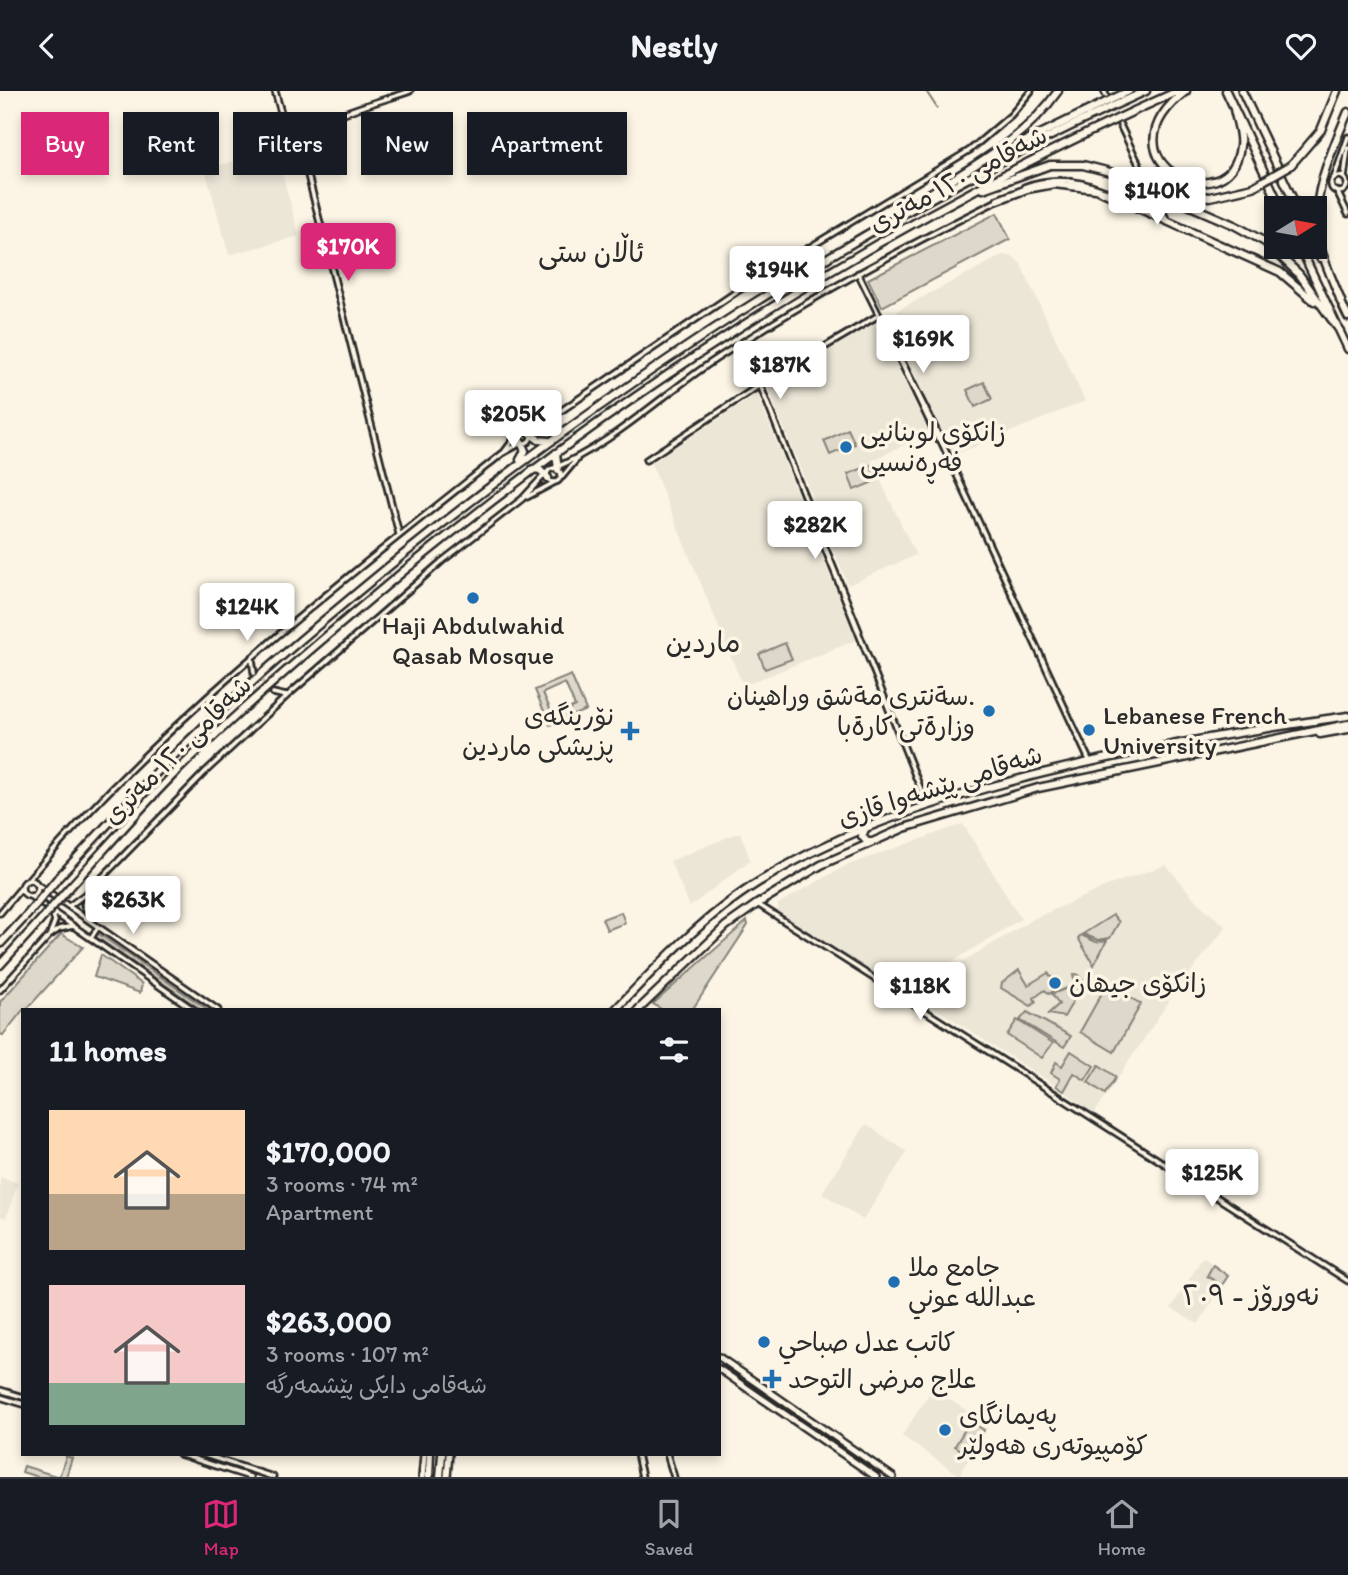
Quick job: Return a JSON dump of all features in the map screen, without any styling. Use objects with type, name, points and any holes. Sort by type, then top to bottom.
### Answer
[{"type":"highway","points":[[897,217],[1020,134],[1058,91]]},
{"type":"highway","points":[[959,175],[1129,91]]},
{"type":"highway","name":"شەقامی ١٢٠ مەتری","points":[[0,944],[164,764],[303,638],[512,469],[718,325],[897,217],[1036,143],[1146,91]]},
{"type":"highway","name":"شەقامی ١٢٠ مەتری","points":[[0,965],[175,773],[248,703],[323,637],[533,469],[713,343],[820,276],[930,213],[1055,149],[1178,91]]},
{"type":"highway","points":[[1186,91],[1161,116],[1155,140],[1163,165],[1183,181],[1201,183],[1214,180],[1233,165],[1240,146],[1234,109]]},
{"type":"highway","points":[[1226,91],[1275,196]]},
{"type":"highway","points":[[1242,91],[1291,196]]},
{"type":"highway","points":[[930,213],[1015,175],[1049,165],[1083,165],[1186,197],[1219,196],[1253,187],[1291,165],[1321,130],[1337,91]]},
{"type":"highway","points":[[1340,301],[1321,250],[1317,214],[1331,156],[1348,112]]},
{"type":"highway","points":[[1127,179],[1234,225],[1265,242],[1299,274],[1326,316]]},
{"type":"highway","points":[[998,200],[1046,185],[1084,186],[1280,272],[1302,288],[1339,331]]},
{"type":"highway","points":[[1306,259],[1348,349]]},
{"type":"highway","points":[[1320,259],[1348,317]]},
{"type":"highway","points":[[530,434],[539,440],[551,440]]},
{"type":"highway","points":[[512,469],[525,454],[521,440]]},
{"type":"highway","points":[[533,469],[551,472],[556,453]]},
{"type":"highway","name":"شەقامی پێشەوا قازی","points":[[617,1008],[697,930],[755,884],[842,836],[926,805],[1089,760],[1348,714]]},
{"type":"highway","name":"شەقامی پێشەوا قازی","points":[[640,1008],[726,926],[757,904],[821,865],[916,824],[1038,788],[1348,726]]},
{"type":"highway","points":[[867,826],[862,836],[867,842],[873,842]]},
{"type":"highway","points":[[842,836],[854,838],[856,846],[852,851]]},
{"type":"highway","points":[[429,1477],[430,1456]]},
{"type":"highway","points":[[440,1477],[442,1456]]},
{"type":"main road","points":[[721,1358],[744,1370],[893,1477]]},
{"type":"main road","points":[[721,1370],[877,1477]]},
{"type":"main road","points":[[729,1385],[742,1384]]},
{"type":"main road","points":[[808,1429],[813,1427],[813,1421]]},
{"type":"main road","points":[[815,1434],[815,1429],[821,1427]]},
{"type":"main road","points":[[422,1477],[424,1456]]},
{"type":"main road","points":[[447,1477],[449,1456]]},
{"type":"street","points":[[275,91],[281,112]]},
{"type":"street","points":[[347,114],[411,91]]},
{"type":"street","points":[[0,913],[121,779],[253,655],[399,534],[548,419],[737,292],[970,150],[1011,115],[1031,91]]},
{"type":"street","points":[[1120,125],[1146,179]]},
{"type":"street","points":[[1348,137],[1332,186],[1348,214]]},
{"type":"street","points":[[1348,148],[1344,190],[1348,198]]},
{"type":"street","points":[[307,175],[399,534]]},
{"type":"street","points":[[1334,179],[1346,180]]},
{"type":"street","points":[[69,906],[88,892],[206,771],[288,695],[441,562],[522,499],[551,472],[582,455],[743,342],[858,273],[1029,185],[1062,180],[1094,185],[1144,207],[1151,204],[1154,198],[1165,217],[1188,230]]},
{"type":"street","points":[[1337,191],[1344,190]]},
{"type":"street","points":[[858,273],[942,445],[1089,760]]},
{"type":"street","points":[[646,460],[761,385],[880,316]]},
{"type":"street","points":[[743,342],[926,805]]},
{"type":"street","points":[[503,453],[548,419]]},
{"type":"street","points":[[706,421],[706,429]]},
{"type":"street","points":[[522,499],[555,482],[582,455]]},
{"type":"street","points":[[551,472],[560,478]]},
{"type":"street","points":[[551,472],[555,482]]},
{"type":"street","points":[[253,655],[250,662],[254,673]]},
{"type":"street","points":[[273,693],[280,697],[288,695]]},
{"type":"street","points":[[11,900],[37,891],[32,880]]},
{"type":"street","points":[[32,880],[215,1008]]},
{"type":"street","points":[[23,886],[28,895],[191,1008]]},
{"type":"street","points":[[88,892],[84,903],[92,923]]},
{"type":"street","points":[[757,904],[1348,1281]]},
{"type":"street","points":[[49,936],[55,921],[51,911]]},
{"type":"street","points":[[0,990],[49,936],[63,927],[74,926]]},
{"type":"street","points":[[91,938],[98,927]]},
{"type":"street","points":[[0,1390],[21,1396]]},
{"type":"street","points":[[0,1397],[21,1403]]},
{"type":"street","points":[[186,1456],[250,1477]]},
{"type":"street","points":[[202,1461],[203,1456]]},
{"type":"street","points":[[206,1456],[273,1477]]},
{"type":"street","points":[[637,1456],[642,1477]]},
{"type":"street","points":[[668,1456],[674,1477]]},
{"type":"shaded area","points":[[233,162],[233,175],[283,175],[299,236],[229,255],[207,175],[219,175],[219,165]]},
{"type":"shaded area","points":[[997,213],[1010,239],[882,307],[868,279]]},
{"type":"shaded area","points":[[1003,255],[1014,257],[1020,263],[1085,401],[952,456],[893,330],[892,318],[900,309]]},
{"type":"shaded area","name":"زانکۆی لوبنانیی فەڕەنسیی","points":[[872,325],[878,326],[929,433],[871,461],[916,555],[848,585],[767,387]]},
{"type":"shaded area","points":[[984,382],[992,399],[975,407],[967,390]]},
{"type":"shaded area","points":[[757,394],[856,640],[743,686],[651,463]]},
{"type":"shaded area","points":[[848,429],[855,444],[830,455],[824,441]]},
{"type":"shaded area","points":[[871,465],[878,480],[854,490],[848,474]]},
{"type":"shaded area","points":[[785,643],[792,659],[765,669],[759,654]]},
{"type":"shaded area","points":[[571,675],[586,710],[550,725],[535,690]],"holes":[[[565,683],[575,706],[553,716],[543,693]]]},
{"type":"shaded area","points":[[963,824],[1021,919],[903,992],[778,912],[778,904],[845,866]]},
{"type":"shaded area","points":[[740,832],[750,860],[690,907],[670,861]]},
{"type":"shaded area","name":"زانکۆی جیھان","points":[[1166,865],[1198,903],[1226,927],[1173,995],[1094,1114],[1064,1091],[911,993],[1035,918],[1112,884]]},
{"type":"shaded area","points":[[621,912],[625,923],[607,930],[602,919]]},
{"type":"shaded area","points":[[1113,915],[1119,922],[1110,938],[1098,940],[1083,934]]},
{"type":"shaded area","points":[[747,921],[748,925],[693,1008],[660,1008],[653,1004]]},
{"type":"shaded area","points":[[97,933],[205,1008],[199,1008],[95,936]]},
{"type":"shaded area","points":[[61,934],[83,947],[28,1008],[21,1008],[21,1012],[3,1035],[0,1034],[0,1002]]},
{"type":"shaded area","points":[[1081,935],[1096,942],[1107,940],[1094,965],[1078,938]]},
{"type":"shaded area","points":[[101,955],[142,984],[140,993],[94,977]]},
{"type":"shaded area","points":[[1019,970],[1028,985],[1048,973],[1059,987],[1049,994],[1045,990],[1034,998],[1036,1002],[1031,1006],[1001,988],[1002,983]]},
{"type":"shaded area","points":[[1077,974],[1084,982],[1064,1017],[1048,1014],[1059,1004],[1052,994],[1075,985],[1073,975]]},
{"type":"shaded area","points":[[1107,984],[1141,1004],[1114,1052],[1080,1032]]},
{"type":"shaded area","points":[[1027,1012],[1071,1036],[1064,1047],[1020,1020]]},
{"type":"shaded area","points":[[1017,1020],[1053,1043],[1042,1058],[1007,1035]]},
{"type":"shaded area","points":[[1071,1051],[1094,1066],[1085,1080],[1074,1073],[1064,1091],[1056,1086],[1060,1079],[1051,1073],[1056,1062],[1062,1066]]},
{"type":"shaded area","points":[[1099,1065],[1116,1077],[1105,1094],[1088,1082]]},
{"type":"shaded area","points":[[866,1124],[907,1152],[863,1220],[822,1193]]},
{"type":"shaded area","points":[[0,1177],[18,1183],[6,1218],[0,1216]]},
{"type":"shaded area","points":[[1203,1257],[1230,1275],[1198,1324],[1171,1308]]},
{"type":"shaded area","points":[[1213,1265],[1228,1276],[1222,1285],[1207,1276]]},
{"type":"shaded area","name":"پەیمانگای کۆمپیوتەری هەولێر","points":[[932,1389],[989,1424],[959,1475],[902,1436]]},
{"type":"shaded area","points":[[970,1421],[984,1430],[969,1455],[955,1446]]},
{"type":"shaded area","points":[[66,1456],[72,1458],[66,1477],[59,1477]]},
{"type":"shaded area","points":[[24,1466],[59,1477],[38,1477],[22,1472]]},
{"type":"waterway","points":[[926,91],[937,108]]},
{"type":"tunnel","points":[[1106,95],[1120,125]]},
{"type":"tunnel","points":[[258,677],[273,693]]},
{"type":"place","name":"زانکۆی لوبنانیی فەڕەنسیی","points":[[846,447]]},
{"type":"place","name":"Haji Abdulwahid Qasab Mosque","points":[[473,598]]},
{"type":"place","name":"سةنترى مةشق وراهينان. وزارةتى كارةبا","points":[[989,711]]},
{"type":"place","name":"Lebanese French University","points":[[1089,730]]},
{"type":"place","name":"نۆرینگەی پزیشکی ماردین","points":[[630,731]]},
{"type":"place","name":"زانکۆی جیھان","points":[[1055,983]]},
{"type":"place","name":"جامع ملا عبدالله عوني","points":[[894,1282]]},
{"type":"place","name":"كاتب عدل صباحي","points":[[764,1342]]},
{"type":"place","name":"علاج مرضى التوحد","points":[[772,1379]]},
{"type":"place","name":"پەیمانگای کۆمپیوتەری هەولێر","points":[[945,1430]]},
{"type":"district","name":"ئاڵان ستی","points":[[591,252]]},
{"type":"district","name":"ماردین","points":[[703,642]]},
{"type":"district","name":"نەورۆز - ٢٠٩","points":[[1251,1295]]}]
